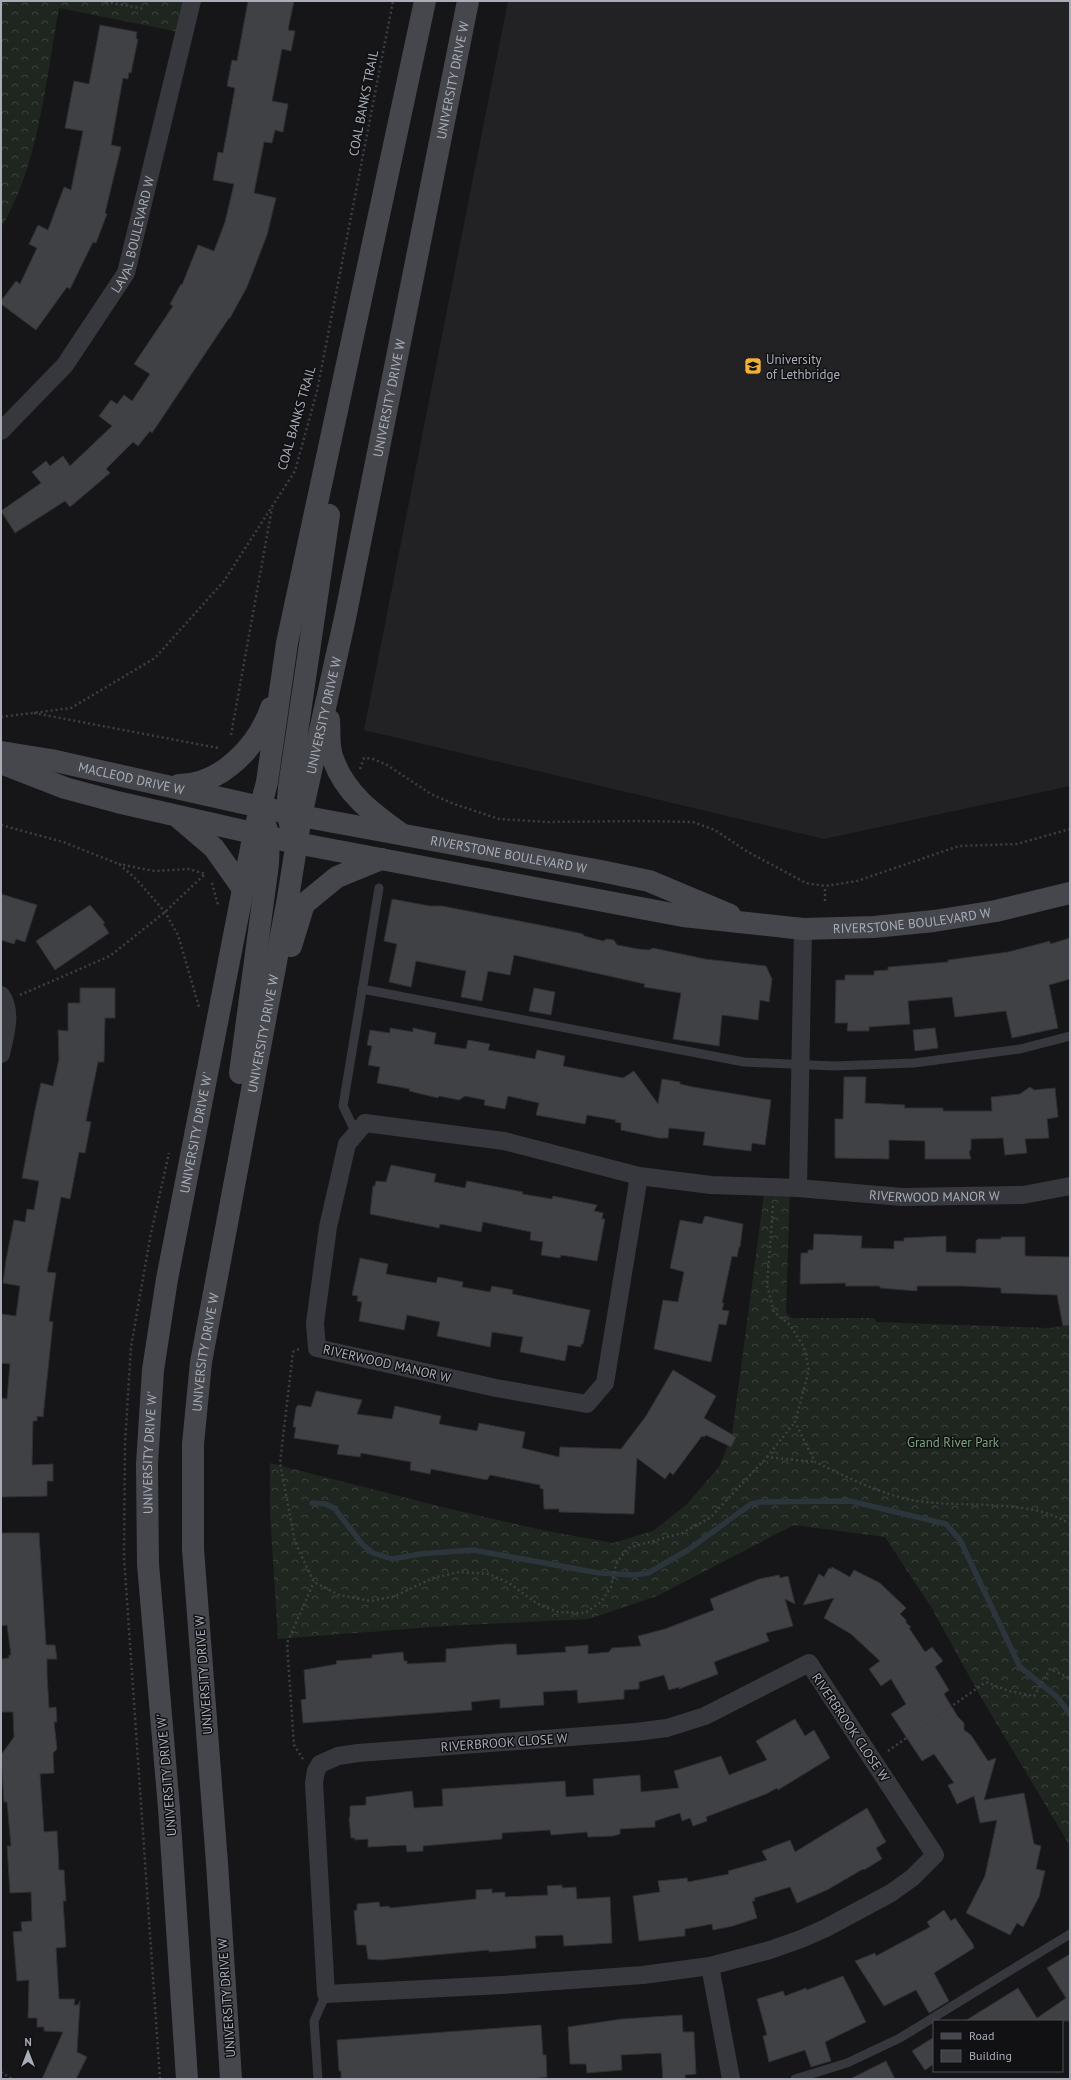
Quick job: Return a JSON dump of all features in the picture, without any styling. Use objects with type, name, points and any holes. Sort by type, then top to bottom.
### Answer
[{"type":"main road","points":[[224,1235],[227,1153],[246,1028],[268,864],[261,835],[260,808],[267,782],[280,681],[425,1]]},
{"type":"main road","name":"UNIVERSITY DRIVE W","points":[[231,2079],[215,1839],[193,1549],[193,1444],[201,1362],[288,898],[296,843],[294,815],[328,692],[369,501],[468,1]]},
{"type":"main road","points":[[294,815],[298,726],[338,453],[346,370]]},
{"type":"main road","points":[[160,785],[188,785],[205,781],[233,764],[259,733],[270,712],[280,681]]},
{"type":"main road","points":[[328,692],[332,758],[347,787],[367,809],[404,836]]},
{"type":"main road","name":"MACLEOD DRIVE W","points":[[1,752],[50,760],[260,808]]},
{"type":"main road","name":"MACLEOD DRIVE W","points":[[1,763],[65,788],[176,816],[261,835]]},
{"type":"main road","name":"RIVERSTONE BOULEVARD W","points":[[260,808],[649,881],[751,924]]},
{"type":"main road","points":[[176,816],[214,848],[243,889]]},
{"type":"main road","name":"RIVERSTONE BOULEVARD W","points":[[261,835],[296,843],[683,916],[803,929],[874,927],[934,921],[996,911],[1070,893]]},
{"type":"main road","name":"UNIVERSITY DRIVE W'","points":[[187,2079],[169,1808],[148,1564],[147,1464],[153,1370],[167,1279],[243,889],[261,835]]},
{"type":"main road","points":[[252,1088],[285,965],[304,904],[337,877],[381,859]]},
{"type":"main road","points":[[169,1808],[202,2079]]},
{"type":"street","name":"LAVAL BOULEVARD W","points":[[1,430],[65,365],[126,273],[192,1]]},
{"type":"street","points":[[798,1188],[803,929]]},
{"type":"street","points":[[1,1054],[8,1007],[3,998]]},
{"type":"street","name":"RIVERWOOD MANOR W","points":[[640,1176],[606,1383],[587,1404],[496,1388],[317,1348],[315,1323],[328,1227],[347,1144],[364,1123],[504,1141],[640,1176],[711,1185],[798,1188],[902,1197],[1023,1195],[1070,1186]]},
{"type":"street","name":"RIVERBROOK CLOSE W","points":[[316,1771],[320,1764],[329,1759],[358,1753],[636,1732],[667,1728],[705,1716],[809,1663],[875,1761],[935,1855],[912,1878],[891,1893],[826,1928],[770,1950],[710,1966],[643,1975],[502,1985],[326,1994]]},
{"type":"street","points":[[316,1771],[314,1783],[314,1818],[326,1994]]},
{"type":"street","points":[[710,1966],[731,2079]]},
{"type":"lane","points":[[356,1133],[343,1106],[379,888]]},
{"type":"lane","points":[[362,989],[744,1062],[834,1066],[914,1063],[1020,1048],[1070,1036]]},
{"type":"lane","points":[[795,2079],[847,2063],[900,2038],[1070,1934]]},
{"type":"lane","points":[[318,2079],[314,2021],[326,1994]]},
{"type":"path","points":[[101,1],[145,9]]},
{"type":"path","name":"COAL BANKS TRAIL","points":[[1,717],[70,708],[155,658],[224,581],[295,471],[317,391],[393,1]]},
{"type":"path","points":[[230,742],[273,506]]},
{"type":"path","points":[[32,713],[221,749]]},
{"type":"path","points":[[359,773],[364,758],[373,759],[387,765],[431,794],[477,812],[506,820],[548,822],[641,820],[693,822],[715,830],[748,852],[806,883],[826,886],[857,881],[959,846],[1017,844],[1070,829]]},
{"type":"path","points":[[1,825],[64,842],[119,864],[154,871],[189,869],[205,874],[165,912],[110,956],[3,998]]},
{"type":"path","points":[[119,864],[136,879],[165,912],[178,935],[200,1011]]},
{"type":"path","points":[[825,901],[826,886]]},
{"type":"path","points":[[316,1339],[293,1352],[280,1463],[295,1542],[314,1582],[339,1595],[371,1601],[395,1596],[433,1578],[459,1572],[489,1574],[509,1583],[536,1603],[558,1612],[585,1613],[601,1602],[611,1587],[616,1564],[628,1548],[682,1533],[710,1518],[767,1457],[795,1422],[809,1370],[804,1347],[789,1324],[774,1312],[767,1285],[774,1187]]},
{"type":"path","points":[[795,1422],[815,1462]]},
{"type":"path","points":[[767,1457],[815,1462],[869,1486],[911,1500],[1017,1507],[1062,1519],[1070,1524]]},
{"type":"path","points":[[314,1582],[287,1643],[294,1745],[299,1755],[316,1771]]},
{"type":"path","points":[[875,1761],[986,1682],[1009,1691],[1034,1696],[1050,1669],[1070,1678]]},
{"type":"path","points":[[1,2072],[12,2079]]},
{"type":"shaded area","name":"University of Lethbridge","points":[[508,1],[1070,1],[1070,786],[824,839],[364,730]]},
{"type":"green space","points":[[1,1],[178,1],[191,4],[184,33],[59,8],[45,92],[33,149],[14,203],[1,228]]},
{"type":"green space","name":"Grand River Park","points":[[765,1187],[790,1188],[786,1313],[792,1318],[875,1318],[876,1322],[1049,1328],[1070,1325],[1070,1846],[979,1694],[931,1607],[885,1537],[794,1525],[657,1596],[589,1619],[445,1626],[278,1639],[270,1513],[270,1463],[442,1507],[542,1530],[613,1543],[653,1531],[686,1505],[719,1467],[732,1435]]},
{"type":"building","points":[[248,1],[294,1],[288,30],[295,31],[291,51],[282,49],[272,101],[288,104],[283,132],[275,130],[272,143],[264,142],[254,193],[276,198],[267,235],[247,287],[230,318],[152,433],[150,431],[138,446],[133,442],[106,469],[110,473],[70,507],[65,501],[15,533],[1,511],[41,483],[32,472],[46,461],[50,466],[63,456],[70,466],[112,426],[99,416],[111,400],[117,404],[124,395],[132,401],[150,374],[134,364],[173,306],[170,304],[181,284],[182,285],[198,245],[214,251],[225,222],[234,184],[213,180],[218,152],[223,153],[235,88],[227,86],[232,60],[237,61]]},
{"type":"building","points":[[100,25],[137,32],[136,39],[138,39],[131,73],[129,72],[128,79],[123,78],[111,145],[121,147],[105,213],[107,214],[96,243],[93,242],[70,289],[67,287],[36,330],[1,304],[1,301],[16,281],[20,284],[37,248],[29,244],[38,225],[48,230],[64,187],[71,190],[83,131],[65,128],[74,81],[89,84]]},
{"type":"building","points":[[1,894],[37,905],[25,942],[16,939],[14,944],[1,940]]},
{"type":"building","points":[[392,899],[430,906],[442,906],[550,927],[583,934],[584,936],[603,941],[607,939],[614,940],[617,945],[638,949],[649,950],[653,948],[705,959],[766,966],[772,979],[769,1002],[760,1000],[758,1020],[722,1015],[719,1046],[673,1039],[681,993],[644,987],[645,984],[514,955],[510,975],[488,971],[482,1001],[461,997],[466,971],[416,961],[411,987],[389,982],[397,944],[384,941]]},
{"type":"building","points":[[90,905],[105,923],[103,924],[109,933],[55,970],[36,941]]},
{"type":"building","points":[[1070,938],[1070,979],[1049,985],[1058,1028],[1012,1038],[1006,1011],[955,1017],[952,997],[908,1001],[910,1024],[869,1027],[869,1031],[847,1031],[848,1023],[835,1023],[836,980],[845,980],[845,975],[874,975],[874,971],[888,970],[888,967],[948,962],[948,960],[1008,952],[1050,941],[1050,944]]},
{"type":"building","points":[[80,988],[115,988],[115,1018],[105,1018],[104,1062],[98,1062],[86,1121],[91,1122],[85,1153],[79,1152],[70,1199],[61,1197],[47,1272],[56,1273],[49,1321],[53,1322],[43,1417],[37,1416],[37,1421],[33,1421],[32,1465],[53,1464],[53,1481],[47,1481],[47,1496],[1,1497],[1,1398],[7,1399],[10,1364],[1,1363],[1,1314],[16,1316],[20,1286],[3,1283],[6,1260],[14,1220],[25,1222],[27,1209],[34,1210],[39,1181],[22,1178],[35,1110],[41,1083],[53,1086],[59,1059],[58,1030],[68,1031],[68,1003],[80,1003]]},
{"type":"building","points":[[534,988],[555,992],[551,1015],[529,1011]]},
{"type":"building","points":[[390,1028],[413,1032],[413,1028],[436,1033],[434,1044],[466,1049],[468,1040],[490,1044],[488,1050],[535,1059],[537,1050],[565,1056],[563,1066],[623,1078],[634,1071],[658,1104],[662,1079],[680,1082],[680,1084],[693,1087],[771,1100],[765,1145],[752,1143],[751,1151],[703,1145],[705,1132],[669,1128],[668,1138],[659,1138],[621,1130],[621,1123],[615,1122],[616,1120],[587,1115],[585,1124],[536,1115],[539,1103],[508,1096],[505,1109],[484,1105],[485,1100],[465,1096],[459,1100],[439,1096],[438,1098],[409,1091],[410,1089],[377,1083],[380,1067],[368,1065],[372,1046],[367,1045],[370,1030],[390,1033]]},
{"type":"building","points":[[935,1028],[938,1048],[915,1051],[913,1030]]},
{"type":"building","points":[[844,1077],[866,1077],[865,1103],[905,1105],[904,1108],[943,1108],[943,1111],[992,1111],[991,1097],[1020,1094],[1030,1087],[1034,1090],[1055,1088],[1058,1117],[1047,1119],[1049,1138],[1025,1139],[1027,1153],[1005,1155],[1003,1138],[971,1139],[971,1149],[969,1152],[971,1159],[925,1159],[925,1141],[889,1140],[889,1159],[835,1158],[835,1119],[843,1119]]},
{"type":"building","points":[[391,1165],[436,1174],[434,1182],[465,1188],[467,1181],[523,1192],[522,1194],[552,1199],[553,1196],[597,1205],[594,1211],[603,1213],[602,1219],[605,1219],[597,1261],[561,1255],[560,1258],[541,1255],[543,1242],[530,1240],[531,1232],[483,1222],[481,1232],[440,1224],[439,1228],[370,1214],[373,1186],[375,1186],[376,1181],[386,1182]]},
{"type":"building","points":[[705,1216],[743,1224],[740,1247],[737,1257],[732,1256],[722,1303],[724,1303],[722,1310],[729,1311],[726,1325],[719,1324],[711,1362],[654,1349],[663,1300],[678,1302],[684,1272],[670,1268],[680,1220],[702,1224]]},
{"type":"building","points":[[814,1234],[862,1236],[861,1248],[894,1249],[894,1241],[904,1241],[904,1238],[946,1236],[946,1252],[976,1253],[976,1241],[978,1239],[1025,1237],[1025,1256],[1070,1257],[1070,1325],[1063,1326],[1057,1295],[1001,1293],[1001,1288],[962,1286],[917,1286],[917,1291],[880,1288],[880,1286],[845,1286],[846,1283],[800,1284],[801,1253],[808,1253],[808,1250],[813,1250]]},
{"type":"building","points":[[360,1258],[388,1264],[386,1274],[436,1283],[438,1277],[463,1282],[462,1287],[490,1292],[492,1286],[513,1290],[512,1294],[590,1310],[583,1344],[581,1344],[581,1347],[568,1345],[565,1361],[520,1352],[523,1337],[492,1332],[490,1347],[437,1336],[440,1322],[407,1315],[404,1330],[359,1321],[362,1302],[357,1301],[358,1296],[352,1295]]},
{"type":"building","points":[[673,1370],[716,1396],[704,1418],[736,1437],[731,1447],[706,1435],[704,1437],[702,1436],[673,1475],[670,1472],[665,1479],[637,1458],[634,1514],[559,1512],[559,1509],[544,1509],[543,1489],[540,1488],[540,1485],[490,1475],[487,1480],[431,1469],[430,1474],[410,1470],[411,1462],[361,1453],[360,1457],[337,1454],[339,1445],[294,1438],[296,1427],[293,1427],[296,1408],[298,1405],[311,1407],[316,1391],[362,1400],[357,1414],[392,1419],[395,1406],[441,1416],[439,1424],[477,1431],[479,1423],[525,1432],[522,1448],[559,1457],[560,1447],[621,1449],[646,1416]]},
{"type":"building","points":[[1,1533],[39,1533],[46,1645],[55,1645],[57,1659],[47,1659],[49,1708],[56,1707],[57,1722],[54,1722],[57,1749],[53,1753],[54,1773],[40,1774],[44,1832],[57,1831],[59,1870],[64,1870],[66,1901],[63,1901],[66,1947],[56,1948],[59,1999],[75,1999],[74,2005],[78,2005],[80,2001],[77,2052],[87,2057],[76,2079],[42,2079],[63,2032],[44,2031],[44,2027],[37,2027],[37,2018],[28,2018],[29,1980],[17,1981],[13,1932],[22,1931],[21,1922],[32,1921],[31,1892],[10,1893],[7,1846],[11,1846],[7,1802],[4,1802],[1,1755],[14,1737],[13,1712],[1,1712],[1,1659],[9,1658],[9,1655],[11,1655],[7,1625],[1,1626]]},
{"type":"building","points":[[832,1567],[850,1577],[854,1570],[880,1583],[906,1608],[900,1614],[906,1620],[906,1623],[911,1627],[909,1628],[925,1652],[932,1647],[943,1661],[935,1667],[949,1690],[944,1694],[958,1717],[964,1723],[964,1730],[971,1735],[988,1761],[996,1758],[984,1800],[1024,1793],[1034,1844],[1041,1846],[1036,1869],[1045,1871],[1039,1897],[1023,1927],[1017,1923],[1010,1935],[966,1913],[985,1876],[997,1820],[980,1823],[974,1796],[957,1804],[948,1785],[954,1783],[934,1754],[922,1761],[891,1714],[906,1704],[891,1679],[881,1686],[869,1669],[880,1661],[851,1634],[824,1618],[834,1598],[803,1605],[819,1574],[824,1577],[829,1568],[831,1569]]},
{"type":"building","points":[[779,1575],[780,1578],[788,1576],[795,1604],[785,1599],[793,1626],[766,1633],[769,1641],[714,1662],[718,1674],[679,1689],[679,1687],[669,1690],[664,1675],[639,1682],[639,1689],[624,1690],[624,1699],[578,1703],[577,1690],[543,1692],[544,1705],[500,1708],[500,1699],[471,1702],[472,1710],[303,1723],[301,1700],[306,1699],[304,1670],[337,1664],[336,1661],[372,1658],[372,1655],[403,1652],[404,1661],[407,1661],[407,1664],[446,1662],[446,1649],[506,1644],[516,1644],[517,1655],[566,1652],[565,1647],[588,1645],[588,1654],[609,1652],[612,1648],[641,1646],[638,1636],[665,1629],[714,1610],[710,1599],[759,1579]]},
{"type":"building","points":[[795,1719],[805,1736],[814,1730],[830,1758],[778,1790],[777,1788],[766,1794],[706,1817],[707,1821],[693,1826],[690,1818],[682,1821],[680,1813],[655,1821],[655,1827],[620,1829],[620,1834],[613,1836],[588,1837],[587,1832],[551,1835],[550,1830],[502,1833],[502,1839],[423,1846],[423,1851],[407,1852],[406,1845],[368,1847],[368,1839],[355,1840],[355,1838],[351,1838],[349,1819],[350,1806],[366,1805],[366,1797],[412,1791],[414,1808],[443,1806],[442,1789],[565,1781],[566,1797],[594,1795],[593,1779],[640,1775],[641,1792],[679,1788],[674,1771],[721,1756],[729,1775],[767,1760],[756,1741]]},
{"type":"building","points":[[867,1808],[886,1842],[876,1848],[882,1859],[864,1870],[863,1869],[827,1890],[797,1903],[790,1887],[754,1898],[755,1901],[752,1901],[757,1918],[733,1926],[713,1930],[712,1924],[685,1929],[685,1936],[639,1941],[633,1896],[660,1892],[658,1881],[687,1878],[688,1882],[729,1874],[728,1871],[767,1860],[762,1851],[790,1840],[795,1852]]},
{"type":"building","points":[[562,1885],[562,1888],[576,1887],[577,1899],[610,1897],[612,1943],[564,1946],[563,1935],[535,1936],[536,1948],[489,1952],[489,1950],[379,1960],[368,1959],[366,1945],[357,1945],[354,1911],[357,1910],[357,1904],[379,1902],[380,1907],[389,1906],[390,1908],[476,1899],[476,1890],[492,1889],[492,1893],[505,1892],[505,1897],[548,1895],[547,1886]]},
{"type":"building","points":[[944,1910],[951,1921],[955,1918],[973,1944],[974,1948],[934,1973],[949,2001],[929,2013],[916,1990],[884,2006],[855,1961],[875,1953],[876,1956],[930,1927],[927,1922]]},
{"type":"building","points":[[1070,1954],[1070,2021],[967,2020],[1018,1988],[1037,2018],[1066,1998],[1047,1968]]},
{"type":"building","points":[[843,1976],[866,2022],[825,2042],[831,2061],[811,2067],[805,2050],[769,2062],[763,2036],[767,2035],[757,1999],[783,1991],[785,1996],[806,1988],[807,1990]]},
{"type":"building","points":[[682,2015],[683,2032],[694,2032],[696,2074],[685,2075],[685,2079],[663,2079],[661,2053],[621,2055],[622,2070],[587,2073],[586,2064],[570,2064],[568,2027],[622,2019]]},
{"type":"building","points":[[541,2025],[543,2055],[546,2055],[547,2077],[530,2079],[341,2079],[341,2071],[339,2071],[337,2040]]},
{"type":"building","points":[[933,2038],[933,2065],[925,2070],[912,2051]]},
{"type":"building","points":[[886,2061],[895,2079],[850,2079]]},
{"type":"waterway","points":[[312,1503],[326,1504],[335,1509],[363,1545],[373,1553],[392,1559],[420,1554],[473,1550],[599,1573],[635,1575],[648,1573],[688,1550],[751,1504],[761,1502],[850,1501],[946,1524],[960,1540],[1020,1667],[1057,1697],[1070,1714]]},
{"type":"place","name":"University of Lethbridge","points":[[753,366]]}]
